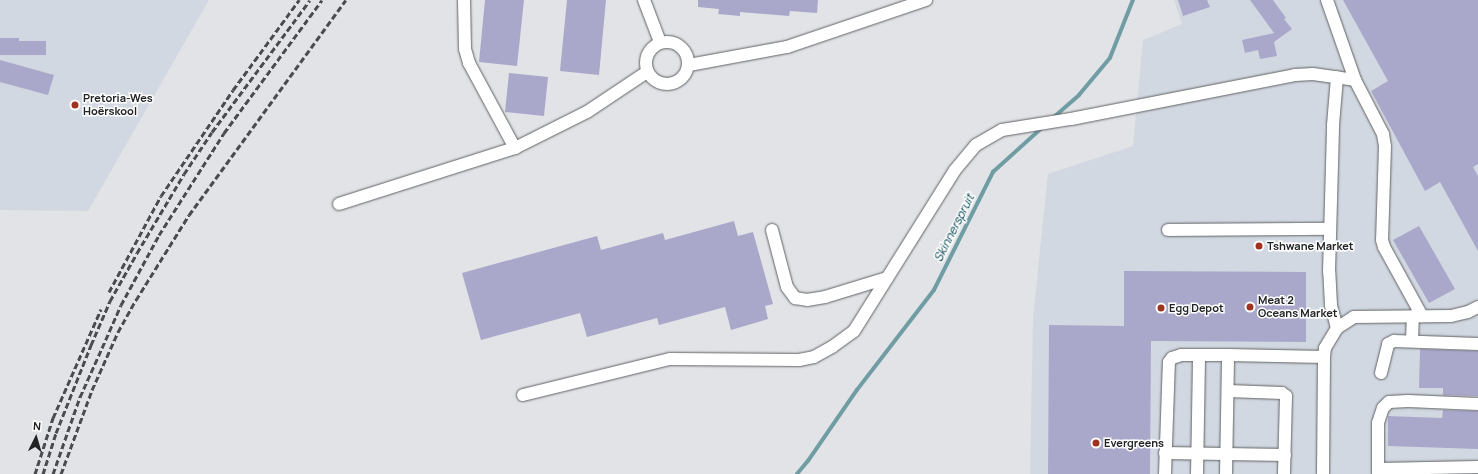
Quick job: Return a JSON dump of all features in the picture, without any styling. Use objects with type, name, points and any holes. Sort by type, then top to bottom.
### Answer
[{"type":"street","points":[[464,0],[465,49],[469,64],[515,148]]},
{"type":"street","points":[[644,0],[660,42]]},
{"type":"street","points":[[689,66],[787,47],[926,0]]},
{"type":"street","points":[[1327,0],[1355,80],[1384,139],[1382,240],[1387,254],[1417,316],[1412,341]]},
{"type":"street","points":[[671,41],[681,46],[687,55],[689,66],[685,76],[676,83],[665,85],[654,81],[647,72],[645,60],[650,49],[660,42],[671,41]]},
{"type":"street","points":[[339,204],[515,148],[587,112],[647,72]]},
{"type":"street","points":[[523,395],[670,359],[799,360],[814,357],[832,347],[854,331],[956,170],[976,145],[1002,130],[1295,75],[1313,74],[1355,80]]},
{"type":"street","points":[[1337,77],[1332,125],[1330,229],[1330,296],[1337,328]]},
{"type":"street","points":[[1168,230],[1330,229]]},
{"type":"street","points":[[772,230],[787,287],[795,298],[807,300],[825,297],[887,278]]},
{"type":"street","points":[[1323,474],[1324,357],[1325,348],[1337,328],[1354,317],[1451,316],[1468,312],[1478,307]]},
{"type":"street","points":[[1381,373],[1388,344],[1394,341],[1478,344]]},
{"type":"street","points":[[1165,474],[1168,362],[1172,358],[1181,355],[1324,357]]},
{"type":"street","points":[[1197,474],[1199,355]]},
{"type":"street","points":[[1226,474],[1228,356]]},
{"type":"street","points":[[1228,391],[1282,394],[1286,396],[1284,474]]},
{"type":"street","points":[[1478,404],[1408,401],[1389,402],[1383,408],[1378,423],[1378,471],[1478,467]]},
{"type":"street","points":[[1166,453],[1285,454]]},
{"type":"shaded area","name":"Pretoria-Wes Hoërskool","points":[[0,0],[209,0],[88,211],[0,210]]},
{"type":"shaded area","name":"Tshwane Market","points":[[1174,0],[1478,0],[1478,474],[1030,474],[1033,318],[1048,174],[1133,146],[1143,40],[1182,24]]},
{"type":"building","points":[[485,0],[524,0],[517,66],[479,62]]},
{"type":"building","points":[[567,0],[606,0],[599,75],[560,71]]},
{"type":"building","points":[[698,0],[818,0],[817,13],[790,11],[789,16],[740,12],[740,16],[718,14],[719,9],[698,7]]},
{"type":"building","points":[[1178,0],[1207,0],[1210,7],[1183,16]]},
{"type":"building","points":[[1250,0],[1273,0],[1286,18],[1284,19],[1292,29],[1274,42],[1277,56],[1260,59],[1258,50],[1245,53],[1242,40],[1274,33]]},
{"type":"building","points":[[1343,0],[1478,0],[1478,164],[1473,167],[1478,176],[1478,251],[1440,182],[1425,191],[1371,91],[1388,81]]},
{"type":"building","points":[[0,38],[19,38],[19,41],[46,41],[46,55],[0,55]]},
{"type":"building","points":[[0,60],[54,75],[48,95],[0,82]]},
{"type":"building","points":[[509,73],[548,77],[544,116],[505,112]]},
{"type":"building","points":[[734,221],[738,236],[753,232],[773,304],[765,306],[768,319],[731,330],[725,307],[659,325],[657,318],[587,337],[580,313],[481,340],[462,273],[597,236],[601,250],[663,233],[665,240]]},
{"type":"building","points":[[1419,226],[1455,289],[1429,303],[1393,240]]},
{"type":"building","points":[[1124,271],[1306,272],[1306,342],[1151,341],[1150,474],[1048,474],[1049,325],[1124,326]]},
{"type":"building","points":[[1420,349],[1478,351],[1478,396],[1443,395],[1443,388],[1419,388]]},
{"type":"building","points":[[1443,410],[1478,411],[1478,449],[1388,446],[1388,416],[1442,418]]},
{"type":"waterway","name":"Skinnerspruit","points":[[1054,117],[1079,95],[1110,58],[1133,0]]},
{"type":"waterway","name":"Skinnerspruit","points":[[797,474],[808,461],[857,390],[934,290],[993,172],[1043,127]]},
{"type":"railway","points":[[109,292],[161,196],[233,90],[299,0]]},
{"type":"railway","points":[[43,474],[56,433],[91,345],[110,301],[137,253],[184,174],[212,132],[310,0]]},
{"type":"railway","points":[[53,474],[80,397],[121,305],[159,235],[224,133],[322,0]]},
{"type":"railway","points":[[61,474],[92,390],[118,332],[136,300],[189,215],[346,0]]},
{"type":"railway","points":[[35,474],[53,418],[101,309]]},
{"type":"place","name":"Pretoria-Wes Hoërskool","points":[[75,105]]},
{"type":"place","name":"Tshwane Market","points":[[1259,246]]},
{"type":"place","name":"Meat 2 Oceans Market","points":[[1250,307]]},
{"type":"place","name":"Egg Depot","points":[[1161,308]]},
{"type":"place","name":"Evergreens","points":[[1096,443]]}]
